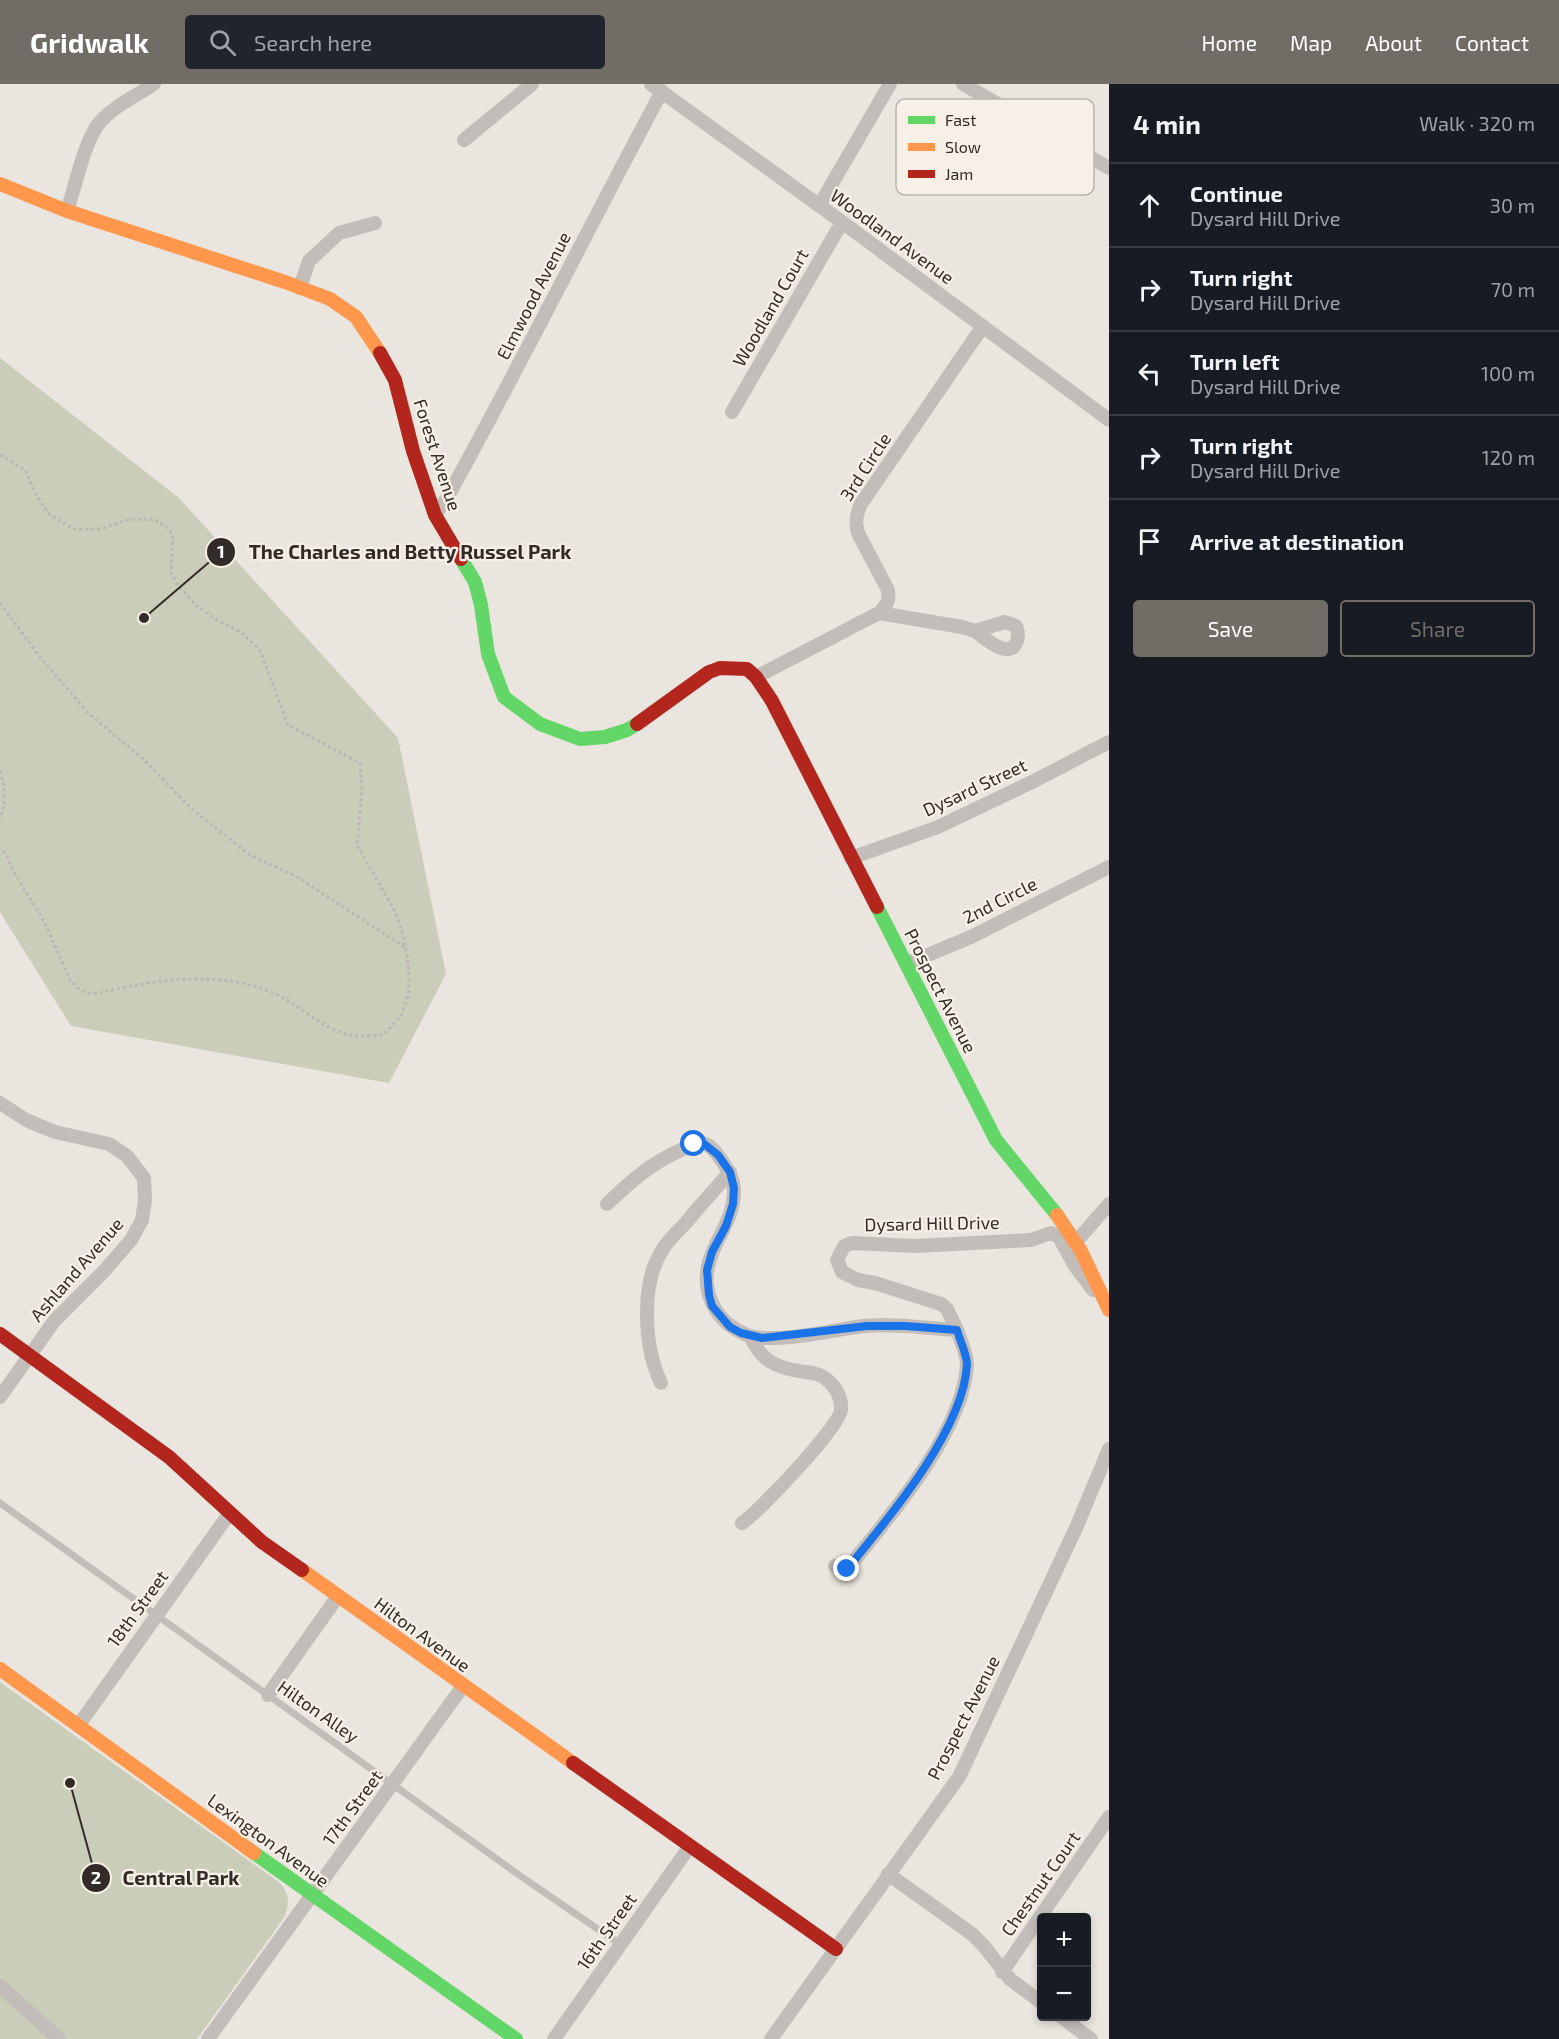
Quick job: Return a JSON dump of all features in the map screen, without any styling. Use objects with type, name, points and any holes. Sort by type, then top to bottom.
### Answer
[{"type":"street","points":[[67,211],[92,132],[113,111],[154,84]]},
{"type":"street","points":[[464,140],[532,84]]},
{"type":"street","points":[[819,206],[890,84]]},
{"type":"street","points":[[963,84],[989,99]]},
{"type":"street","name":"Woodland Avenue","points":[[657,88],[1109,420]]},
{"type":"street","name":"Elmwood Avenue","points":[[435,515],[447,498],[520,365],[657,88]]},
{"type":"street","points":[[1094,159],[1109,168]]},
{"type":"street","name":"Forest Avenue","points":[[0,184],[67,211],[330,299],[356,318],[384,358],[395,380],[414,451],[435,515],[475,582],[481,605],[488,654],[504,697],[540,724],[580,739],[605,737],[627,730],[648,718],[709,672],[720,668],[747,669],[756,677]]},
{"type":"street","name":"Woodland Court","points":[[732,412],[842,222]]},
{"type":"street","points":[[300,288],[309,261],[339,233],[375,223]]},
{"type":"street","name":"3rd Circle","points":[[879,613],[887,604],[888,590],[858,533],[855,523],[856,513],[983,326]]},
{"type":"street","points":[[756,677],[879,613],[975,631]]},
{"type":"street","name":"Prospect Avenue","points":[[756,677],[772,701],[996,1140],[1076,1242],[1109,1310]]},
{"type":"street","name":"Dysard Street","points":[[851,858],[938,827],[1109,742]]},
{"type":"street","name":"2nd Circle","points":[[906,964],[971,937],[1109,867]]},
{"type":"street","name":"Ashland Avenue","points":[[0,1103],[26,1120],[55,1131],[109,1144],[127,1156],[144,1178],[145,1200],[142,1220],[131,1239],[105,1270],[55,1320],[0,1397]]},
{"type":"street","points":[[607,1204],[635,1177],[663,1158],[694,1144],[703,1143],[718,1155],[730,1172],[734,1188],[733,1204],[726,1226],[712,1252],[707,1270],[712,1306],[730,1327],[750,1336],[762,1338],[867,1326],[957,1330]]},
{"type":"street","points":[[662,1383],[655,1370],[647,1321],[647,1305],[653,1269],[663,1249],[730,1172]]},
{"type":"street","points":[[1076,1242],[1109,1204]]},
{"type":"street","name":"Dysard Hill Drive","points":[[835,1566],[847,1569],[914,1482],[938,1444],[960,1402],[967,1365],[957,1330],[947,1309],[941,1304],[875,1283],[858,1280],[842,1272],[837,1260],[844,1246],[852,1243],[915,1246],[1031,1240],[1051,1233],[1059,1237],[1075,1266],[1109,1310]]},
{"type":"street","name":"Hilton Avenue","points":[[0,1334],[169,1457],[262,1542],[836,1949]]},
{"type":"street","points":[[742,1523],[750,1518],[776,1491],[835,1423],[841,1410],[836,1388],[824,1377],[769,1362],[757,1350],[750,1336]]},
{"type":"street","name":"Prospect Avenue","points":[[771,2039],[958,1777],[1076,1528],[1109,1449]]},
{"type":"street","name":"18th Street","points":[[78,1726],[229,1514]]},
{"type":"street","points":[[268,1695],[338,1596]]},
{"type":"street","name":"Lexington Avenue","points":[[0,1669],[516,2039]]},
{"type":"street","name":"17th Street","points":[[208,2039],[463,1686]]},
{"type":"street","name":"Chestnut Court","points":[[1002,1972],[1109,1817]]},
{"type":"street","name":"16th Street","points":[[554,2039],[690,1846]]},
{"type":"street","points":[[888,1874],[972,1934],[983,1945],[1002,1972],[1037,2000]]},
{"type":"street","points":[[0,1986],[59,2039]]},
{"type":"street","points":[[1067,2021],[1091,2039]]},
{"type":"lane","name":"Hilton Alley","points":[[0,1503],[155,1616],[621,1945]]},
{"type":"path","points":[[0,455],[25,470],[36,495],[50,515],[74,530],[101,529],[127,520],[154,519],[166,527],[173,535],[171,573],[175,580],[196,605],[217,620],[241,632],[260,650],[288,725],[360,763],[362,790],[357,845],[396,913],[406,948],[409,992],[401,1016],[383,1035],[356,1036],[330,1028],[282,997],[252,985],[213,980],[176,981],[88,993],[80,990],[70,980],[44,921],[15,874],[6,854],[0,849]]},
{"type":"path","points":[[0,603],[40,657],[88,713],[143,759],[193,810],[250,855],[296,876],[406,948]]},
{"type":"path","points":[[0,771],[5,784],[3,812],[0,819]]},
{"type":"green space","points":[[0,358],[179,498],[398,738],[446,974],[389,1083],[71,1026],[0,912]]},
{"type":"green space","points":[[0,1682],[280,1883],[286,1891],[288,1905],[283,1919],[197,2039],[0,2039]]},
{"type":"traffic: fast","points":[[461,559],[475,582],[481,605],[488,654],[504,697],[540,724],[580,739],[605,737],[637,724]]},
{"type":"traffic: fast","points":[[877,907],[996,1140],[1057,1215]]},
{"type":"traffic: fast","points":[[254,1853],[516,2039]]},
{"type":"traffic: slow","points":[[0,184],[67,211],[285,282],[330,299],[356,317],[380,353]]},
{"type":"traffic: slow","points":[[1057,1215],[1081,1251],[1109,1310]]},
{"type":"traffic: slow","points":[[302,1570],[573,1763]]},
{"type":"traffic: slow","points":[[0,1669],[254,1853]]},
{"type":"traffic: jam","points":[[380,353],[395,380],[413,451],[435,515],[461,559]]},
{"type":"traffic: jam","points":[[637,724],[709,672],[720,668],[747,669],[756,677],[772,701],[877,907]]},
{"type":"traffic: jam","points":[[0,1334],[169,1457],[262,1542],[302,1570]]},
{"type":"traffic: jam","points":[[573,1763],[836,1949]]},
{"type":"place","name":"The Charles and Betty Russel Park","points":[[144,618]]},
{"type":"place","name":"Central Park","points":[[70,1783]]},
{"type":"route","points":[[694,1144],[708,1145],[718,1155],[730,1172],[734,1188],[733,1204],[726,1226],[712,1252],[707,1270],[712,1306],[730,1327],[741,1333],[762,1338],[867,1326],[957,1330],[967,1365],[960,1402],[938,1444],[914,1482],[847,1569]]}]
